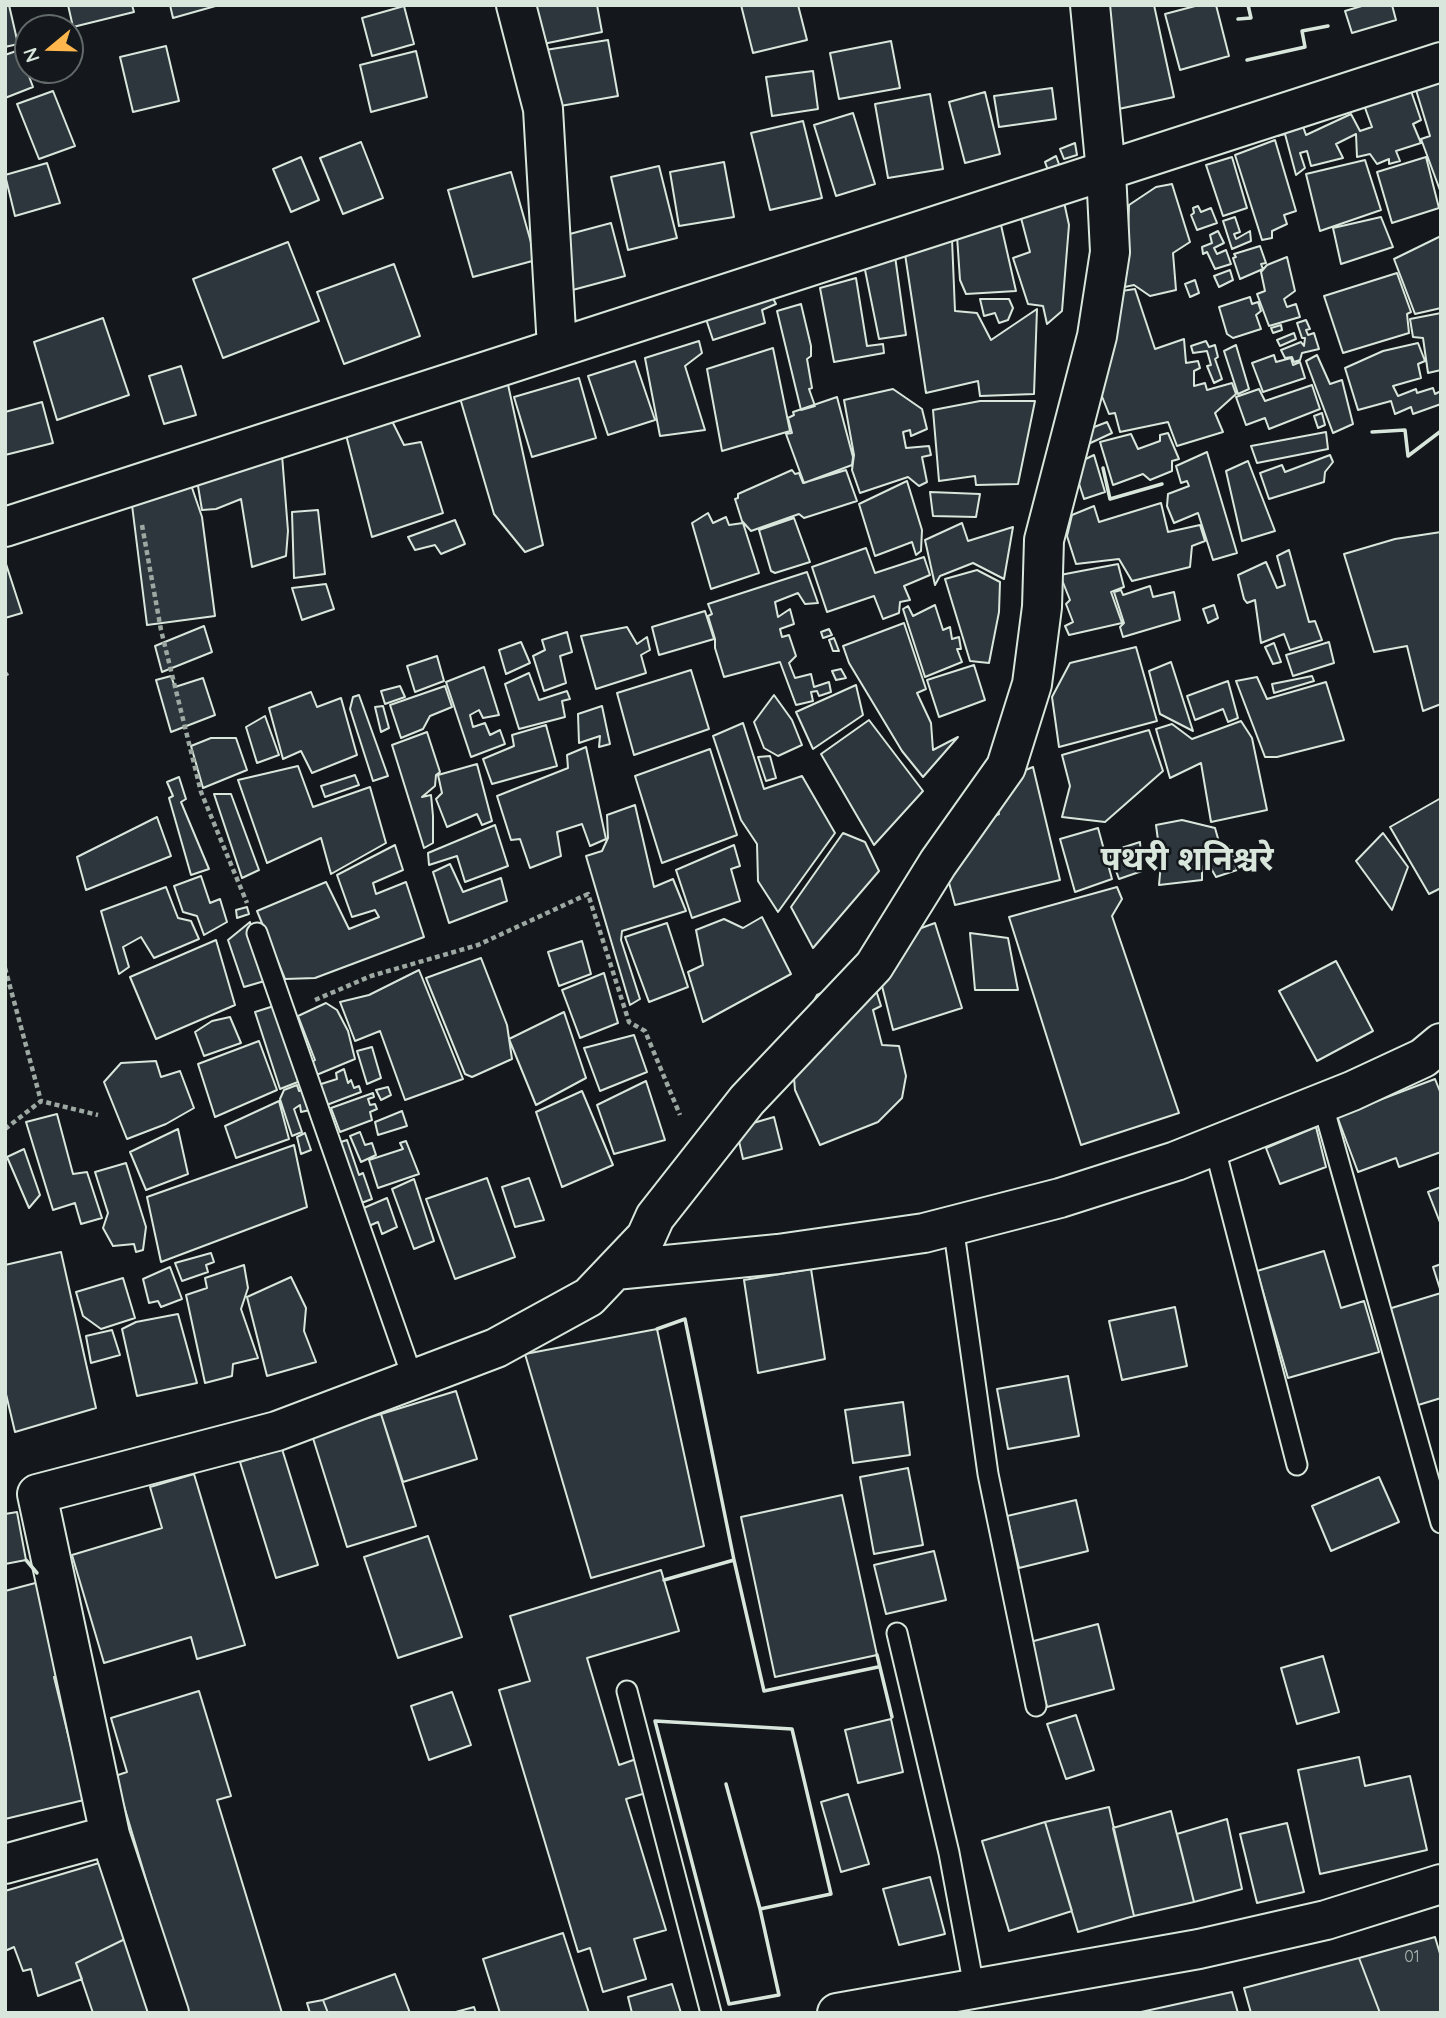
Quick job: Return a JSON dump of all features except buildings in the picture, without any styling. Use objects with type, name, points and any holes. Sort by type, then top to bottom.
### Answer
[{"type":"street","points":[[516,5],[543,109],[557,348]]},
{"type":"street","points":[[169,2013],[110,1835],[21,1497],[277,1431],[496,1348],[589,1297],[646,1237],[655,1217],[747,1100],[874,966],[939,863],[1006,767],[1032,684],[1042,607],[1044,540],[1097,336],[1110,252],[1106,172],[1090,5]]},
{"type":"street","points":[[5,527],[1441,62]]},
{"type":"street","points":[[615,1270],[778,1254],[924,1233],[1060,1198],[1177,1161],[1438,1054]]},
{"type":"street","points":[[5,1864],[110,1835]]},
{"type":"street","points":[[837,2013],[960,1997],[1199,1949],[1326,1920],[1441,1884]]},
{"type":"lane","points":[[257,933],[413,1379]]},
{"type":"lane","points":[[1322,1102],[1441,1523]]},
{"type":"lane","points":[[1214,1145],[1297,1465]]},
{"type":"lane","points":[[953,1225],[988,1474],[1036,1706]]},
{"type":"lane","points":[[897,1633],[949,1853],[960,1997]]},
{"type":"lane","points":[[627,1691],[711,2013]]},
{"type":"path","points":[[135,485],[161,630],[198,779],[257,933]]},
{"type":"path","points":[[286,1013],[372,976],[478,945],[588,894],[629,1022],[645,1031],[685,1124]]},
{"type":"path","points":[[5,968],[41,1101]]},
{"type":"path","points":[[41,1101],[98,1115]]},
{"type":"path","points":[[5,1129],[41,1101]]},
{"type":"wall","points":[[1238,19],[1251,18],[1248,5]]},
{"type":"wall","points":[[1247,60],[1305,47],[1302,31],[1328,26]]},
{"type":"wall","points":[[1372,432],[1405,430],[1408,456],[1441,431]]},
{"type":"wall","points":[[1103,468],[1110,499],[1162,484]]},
{"type":"wall","points":[[657,1329],[685,1319],[734,1560]]},
{"type":"wall","points":[[26,1560],[37,1573]]},
{"type":"wall","points":[[664,1580],[734,1560],[764,1691],[878,1667]]},
{"type":"wall","points":[[877,1655],[892,1717]]},
{"type":"wall","points":[[726,1784],[760,1909],[779,1995],[729,2004],[655,1721],[792,1729],[831,1894],[760,1909]]},
{"type":"district","name":"पथरी शनिश्चरे","points":[[1187,860]]}]
